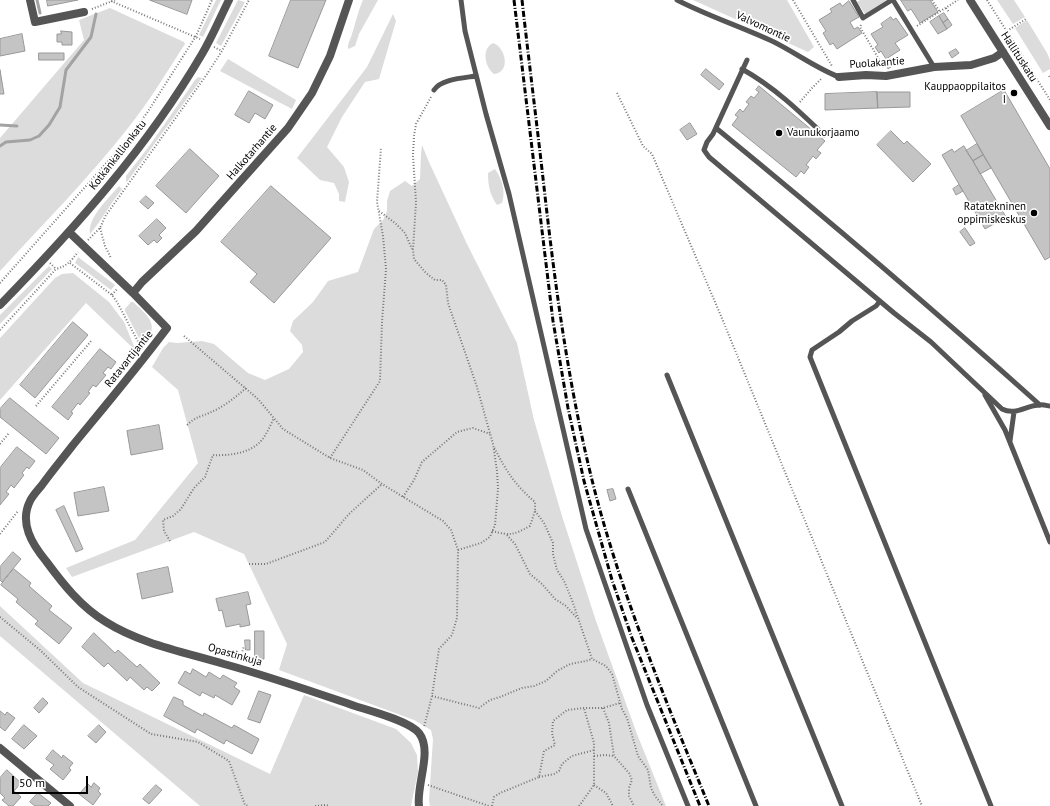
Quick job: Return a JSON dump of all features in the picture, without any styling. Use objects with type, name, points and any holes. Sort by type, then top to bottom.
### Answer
[{"type":"street","points":[[30,0],[35,22],[84,12]]},
{"type":"street","name":"Kotkankallionkatu","points":[[0,305],[70,232],[120,173],[165,112],[202,54],[229,0]]},
{"type":"street","name":"Halkotarhantie","points":[[133,293],[142,282],[196,231],[288,128],[312,92],[330,56],[349,0]]},
{"type":"street","name":"Hallituskatu","points":[[970,0],[1050,126]]},
{"type":"street","name":"Puolakantie","points":[[839,77],[866,75],[886,76],[934,67],[977,64],[994,58],[1003,52]]},
{"type":"street","name":"Ratavartijantie","points":[[27,512],[30,500],[167,328],[70,232]]},
{"type":"street","name":"Opastinkuja","points":[[27,512],[26,524],[33,544],[68,589],[89,610],[105,622],[125,633],[146,641],[268,676],[396,720],[417,731],[422,738]]},
{"type":"street","points":[[419,806],[418,800],[421,783],[424,743],[422,738]]},
{"type":"street","points":[[0,748],[70,806]]},
{"type":"lane","points":[[461,0],[465,31],[486,114],[509,194],[586,529],[647,705],[688,806]]},
{"type":"lane","name":"Valvomontie","points":[[678,0],[774,42],[807,59],[825,72],[839,77]]},
{"type":"lane","points":[[853,0],[863,18],[893,0],[934,67]]},
{"type":"lane","points":[[747,60],[716,128],[707,142],[704,150],[709,157],[931,342],[1002,409],[1014,412],[1040,405],[1050,406]]},
{"type":"lane","points":[[742,69],[763,81],[796,108],[824,135]]},
{"type":"lane","points":[[434,90],[437,86],[445,82],[476,76]]},
{"type":"lane","points":[[716,128],[932,308],[1040,405]]},
{"type":"lane","points":[[880,301],[876,306],[852,321],[839,332],[812,350],[810,357],[990,806]]},
{"type":"lane","points":[[667,375],[842,806]]},
{"type":"lane","points":[[982,390],[1005,430],[1050,542]]},
{"type":"lane","points":[[1010,442],[1014,412]]},
{"type":"lane","points":[[628,489],[756,806]]},
{"type":"path","points":[[84,12],[115,0]]},
{"type":"path","points":[[0,283],[125,142],[147,113],[196,36],[212,0]]},
{"type":"path","points":[[89,238],[100,228],[106,215],[206,77],[222,51],[249,0]]},
{"type":"path","name":"Puolakantie","points":[[793,0],[839,77]]},
{"type":"path","points":[[932,0],[940,12]]},
{"type":"path","points":[[911,30],[958,0]]},
{"type":"path","points":[[987,0],[1050,100]]},
{"type":"path","points":[[111,1],[196,36]]},
{"type":"path","points":[[946,8],[949,12]]},
{"type":"path","points":[[863,18],[860,27],[886,69],[886,76]]},
{"type":"path","points":[[1003,32],[1026,19]]},
{"type":"path","points":[[796,108],[822,78]]},
{"type":"path","points":[[412,250],[416,202],[413,156],[416,124],[434,90]]},
{"type":"path","points":[[617,93],[643,146],[652,154],[721,316],[922,806]]},
{"type":"path","points":[[330,458],[380,381],[386,269],[383,236],[377,202],[381,148]]},
{"type":"path","points":[[378,211],[395,223],[405,233],[414,259],[426,273],[435,280],[442,280],[446,285],[448,303],[477,387],[493,444],[498,471],[495,524],[490,537],[481,543],[458,550]]},
{"type":"path","points":[[100,228],[105,246],[114,261]]},
{"type":"path","points":[[0,330],[56,269],[70,262],[76,254]]},
{"type":"path","points":[[70,262],[112,296],[122,309],[142,349]]},
{"type":"path","points":[[50,264],[56,269]]},
{"type":"path","points":[[112,296],[118,288]]},
{"type":"path","points":[[184,336],[258,399],[283,429],[330,458],[363,470],[382,484],[443,522],[451,530],[458,550],[457,618],[452,635],[439,649],[432,696],[422,738]]},
{"type":"path","points":[[36,406],[92,340]]},
{"type":"path","points":[[187,425],[196,417],[210,413],[236,397],[246,388]]},
{"type":"path","points":[[170,541],[164,531],[163,520],[173,516],[181,509],[194,488],[205,477],[213,455],[224,455],[253,448],[263,438],[274,418]]},
{"type":"path","points":[[403,497],[414,480],[422,462],[457,432],[473,428],[490,434]]},
{"type":"path","points":[[0,444],[9,433]]},
{"type":"path","points":[[492,531],[507,535],[515,533],[530,526],[535,511],[535,502],[520,489],[504,468],[493,444]]},
{"type":"path","points":[[249,564],[266,564],[325,542],[349,514],[382,484]]},
{"type":"path","points":[[0,534],[18,511]]},
{"type":"path","points":[[535,511],[544,523],[553,543],[553,554],[557,570],[564,581],[572,600],[592,659],[606,666],[612,674],[638,756],[648,770],[651,788],[663,806]]},
{"type":"path","points":[[507,535],[515,544],[530,574],[542,584],[555,599],[566,606],[578,619]]},
{"type":"path","points":[[0,617],[40,650],[78,687],[150,734],[198,742],[229,762],[245,805],[249,806]]},
{"type":"path","points":[[239,661],[244,646]]},
{"type":"path","points":[[432,696],[480,708],[490,700],[546,681],[558,671],[570,664],[592,659]]},
{"type":"path","points":[[539,777],[544,751],[555,745],[552,733],[553,721],[567,710],[603,708],[620,703]]},
{"type":"path","points":[[579,806],[594,785],[594,743],[584,708]]},
{"type":"path","points":[[603,708],[609,723],[614,756],[629,773],[632,780],[629,788],[629,796],[634,806]]},
{"type":"path","points":[[421,783],[491,806],[494,797],[500,793],[539,777],[554,774],[559,771],[562,764],[572,756],[594,750]]},
{"type":"path","points":[[594,756],[614,756]]},
{"type":"path","points":[[594,785],[606,793],[613,806]]},
{"type":"path","points":[[315,806],[329,806]]},
{"type":"shaded area","points":[[216,0],[221,0],[203,37],[199,35]]},
{"type":"shaded area","points":[[238,0],[245,2],[221,46],[216,43]]},
{"type":"shaded area","points":[[363,0],[378,0],[359,34],[355,46],[348,49],[358,12]]},
{"type":"shaded area","points":[[693,0],[787,0],[814,47],[808,52]]},
{"type":"shaded area","points":[[860,0],[887,0],[865,14],[857,2]]},
{"type":"shaded area","points":[[997,0],[1014,0],[1025,17],[1013,24]]},
{"type":"shaded area","points":[[110,8],[184,42],[185,44],[143,108],[113,147],[82,183],[0,271],[0,138],[84,40],[79,20]]},
{"type":"shaded area","points":[[393,14],[396,21],[379,79],[365,82],[342,117],[327,147],[344,167],[349,182],[345,202],[339,201],[339,194],[334,183],[320,180],[297,158],[367,67]]},
{"type":"shaded area","points":[[1027,20],[1050,60],[1050,69],[1043,73],[1015,28]]},
{"type":"shaded area","points":[[493,43],[501,49],[505,60],[503,69],[499,73],[494,74],[488,67],[486,58],[487,49]]},
{"type":"shaded area","points":[[228,59],[296,100],[292,109],[220,71]]},
{"type":"shaded area","points":[[198,77],[202,78],[127,182],[126,176]]},
{"type":"shaded area","points":[[422,145],[467,244],[517,343],[534,420],[562,516],[596,621],[637,734],[666,806],[430,806],[429,800],[433,739],[431,730],[414,720],[279,670],[287,644],[244,554],[194,532],[72,577],[66,568],[135,540],[198,463],[178,390],[152,367],[163,348],[169,342],[177,343],[202,341],[214,344],[248,373],[265,380],[289,369],[303,352],[302,345],[290,331],[293,321],[313,302],[328,281],[358,272],[374,229],[383,220],[387,211],[387,201],[390,191],[405,181],[412,186],[420,179]]},
{"type":"shaded area","points":[[495,169],[500,177],[504,194],[502,203],[497,205],[491,194],[488,178],[488,173]]},
{"type":"shaded area","points":[[119,186],[122,189],[90,234],[90,228],[95,215]]},
{"type":"shaded area","points":[[78,257],[115,285],[111,290],[75,263]]},
{"type":"shaded area","points":[[49,266],[52,269],[0,324],[0,315]]},
{"type":"shaded area","points":[[73,273],[109,302],[124,322],[136,351],[86,303],[0,400],[0,338],[55,278],[62,274]]},
{"type":"shaded area","points":[[131,302],[133,302],[148,317],[151,322],[151,333],[144,346],[125,311]]},
{"type":"shaded area","points":[[0,606],[83,683],[270,774],[304,695],[396,729],[411,743],[417,755],[418,772],[411,806],[200,806],[0,636]]},
{"type":"building","points":[[47,0],[78,0],[48,6]]},
{"type":"building","points":[[150,0],[192,0],[187,14]]},
{"type":"building","points":[[291,0],[326,0],[298,68],[269,56]]},
{"type":"building","points":[[901,0],[930,0],[938,12],[920,23],[911,9],[908,11]]},
{"type":"building","points":[[849,1],[859,17],[850,22],[854,29],[858,27],[862,33],[837,49],[833,43],[830,45],[823,33],[826,31],[819,20],[832,12],[830,9],[840,3],[842,6]]},
{"type":"building","points":[[944,13],[948,19],[943,23],[939,16]]},
{"type":"building","points":[[939,16],[947,29],[938,34],[930,22]]},
{"type":"building","points":[[891,17],[893,20],[896,18],[908,35],[895,43],[900,50],[886,59],[881,51],[879,53],[875,47],[878,45],[871,34],[883,27],[881,24]]},
{"type":"building","points":[[948,19],[952,25],[947,29],[943,23]]},
{"type":"building","points":[[61,31],[72,32],[72,45],[62,45],[62,42],[57,42],[57,34],[61,34]]},
{"type":"building","points":[[22,34],[25,51],[0,56],[0,39]]},
{"type":"building","points":[[956,49],[959,53],[952,58],[949,53]]},
{"type":"building","points":[[39,53],[64,53],[64,60],[39,60]]},
{"type":"building","points":[[892,60],[895,64],[888,69],[886,64]]},
{"type":"building","points":[[706,69],[724,84],[719,90],[701,75]]},
{"type":"building","points":[[0,70],[4,94],[0,94]]},
{"type":"building","name":"Vaunukorjaamo","points":[[759,86],[825,141],[817,150],[821,153],[816,159],[813,156],[806,165],[809,167],[804,174],[801,171],[796,177],[732,125],[738,117],[735,115],[740,109],[743,112],[749,104],[746,102],[751,96],[754,98],[759,92],[756,90]]},
{"type":"building","name":"Ratatekninen oppimiskeskus","points":[[1004,90],[1050,169],[1050,257],[1045,260],[961,116]]},
{"type":"building","points":[[249,91],[273,105],[265,119],[255,113],[249,123],[235,115]]},
{"type":"building","points":[[877,92],[878,108],[825,110],[825,94]]},
{"type":"building","points":[[877,92],[910,92],[910,107],[878,108]]},
{"type":"building","points":[[690,123],[697,134],[687,140],[680,130]]},
{"type":"building","points":[[891,131],[904,144],[907,141],[931,164],[913,182],[877,145]]},
{"type":"building","points":[[977,144],[983,155],[973,161],[966,151]]},
{"type":"building","points":[[964,146],[1006,217],[985,229],[942,155],[952,149],[954,152]]},
{"type":"building","points":[[190,149],[219,176],[186,213],[156,186]]},
{"type":"building","points":[[983,155],[991,168],[980,174],[973,161]]},
{"type":"building","points":[[959,185],[963,191],[956,195],[953,189]]},
{"type":"building","points":[[271,186],[331,238],[274,303],[250,282],[257,274],[221,242]]},
{"type":"building","points":[[146,196],[154,203],[148,209],[140,202]]},
{"type":"building","points":[[157,219],[166,228],[159,235],[162,238],[157,243],[154,240],[148,245],[139,236]]},
{"type":"building","points":[[965,228],[975,243],[970,246],[960,232]]},
{"type":"building","points":[[73,322],[88,335],[35,398],[20,385]]},
{"type":"building","points":[[100,349],[116,362],[111,369],[108,367],[103,373],[106,375],[96,387],[93,385],[88,392],[90,393],[80,405],[78,403],[71,412],[73,413],[68,420],[52,407]]},
{"type":"building","points":[[10,398],[59,438],[46,454],[0,417],[0,409]]},
{"type":"building","points":[[159,425],[163,449],[131,455],[127,431]]},
{"type":"building","points":[[17,447],[35,461],[29,469],[27,467],[22,473],[24,475],[14,488],[11,485],[6,492],[9,494],[0,505],[0,468]]},
{"type":"building","points":[[104,487],[109,511],[78,516],[74,493]]},
{"type":"building","points":[[613,489],[616,499],[610,501],[607,490]]},
{"type":"building","points":[[64,506],[83,549],[76,552],[56,510]]},
{"type":"building","points":[[13,552],[21,559],[2,582],[0,580],[0,567]]},
{"type":"building","points":[[168,567],[173,592],[142,599],[137,574]]},
{"type":"building","points":[[14,569],[31,583],[29,586],[52,606],[49,610],[72,628],[59,644],[35,624],[38,621],[16,602],[18,599],[1,585]]},
{"type":"building","points":[[248,592],[251,604],[246,605],[250,625],[240,627],[240,624],[226,627],[222,610],[219,611],[216,599]]},
{"type":"building","points":[[255,631],[264,631],[264,659],[255,659]]},
{"type":"building","points":[[94,633],[115,653],[118,650],[137,667],[140,664],[160,683],[152,691],[147,687],[144,690],[130,677],[127,681],[108,663],[104,667],[82,647]]},
{"type":"building","points":[[245,640],[250,640],[250,650],[246,650]]},
{"type":"building","points":[[193,669],[206,677],[209,672],[220,679],[223,675],[237,683],[234,687],[240,691],[232,705],[215,695],[214,698],[202,692],[200,696],[178,683],[185,671],[190,674]]},
{"type":"building","points":[[259,691],[271,695],[260,723],[248,719]]},
{"type":"building","points":[[174,697],[183,701],[183,705],[203,716],[204,713],[232,728],[234,725],[259,739],[252,754],[226,740],[224,744],[197,729],[195,733],[164,716]]},
{"type":"building","points":[[43,698],[48,703],[39,713],[34,708]]},
{"type":"building","points":[[0,711],[5,715],[7,712],[15,718],[5,731],[0,727]]},
{"type":"building","points":[[24,725],[37,736],[24,749],[12,739]]},
{"type":"building","points":[[99,725],[106,732],[96,743],[88,736]]},
{"type":"building","points":[[53,750],[62,758],[63,755],[73,763],[69,768],[71,770],[63,780],[50,769],[54,765],[46,759]]},
{"type":"building","points":[[7,770],[21,783],[14,791],[21,797],[13,806],[9,806],[2,800],[5,798],[0,793],[0,778]]},
{"type":"building","points":[[94,783],[100,788],[98,791],[101,794],[93,805],[79,794],[88,784],[91,787]]},
{"type":"building","points":[[156,785],[162,790],[149,804],[143,799]]},
{"type":"building","points":[[38,793],[51,803],[48,806],[35,806],[30,802]]},
{"type":"waterway","points":[[37,0],[40,13]]},
{"type":"waterway","points":[[0,146],[6,142],[30,140],[39,136],[49,125],[60,107],[66,70],[91,37],[96,14]]},
{"type":"waterway","points":[[0,125],[17,126]]},
{"type":"railway","points":[[514,0],[553,321],[568,408],[584,481],[612,580],[632,638],[700,806]]},
{"type":"railway","points":[[522,0],[548,224],[563,334],[583,444],[603,522],[644,645],[709,806]]},
{"type":"place","name":"Kauppaoppilaitos I","points":[[1014,93]]},
{"type":"place","name":"Vaunukorjaamo","points":[[779,133]]},
{"type":"place","name":"Ratatekninen oppimiskeskus","points":[[1034,213]]}]
